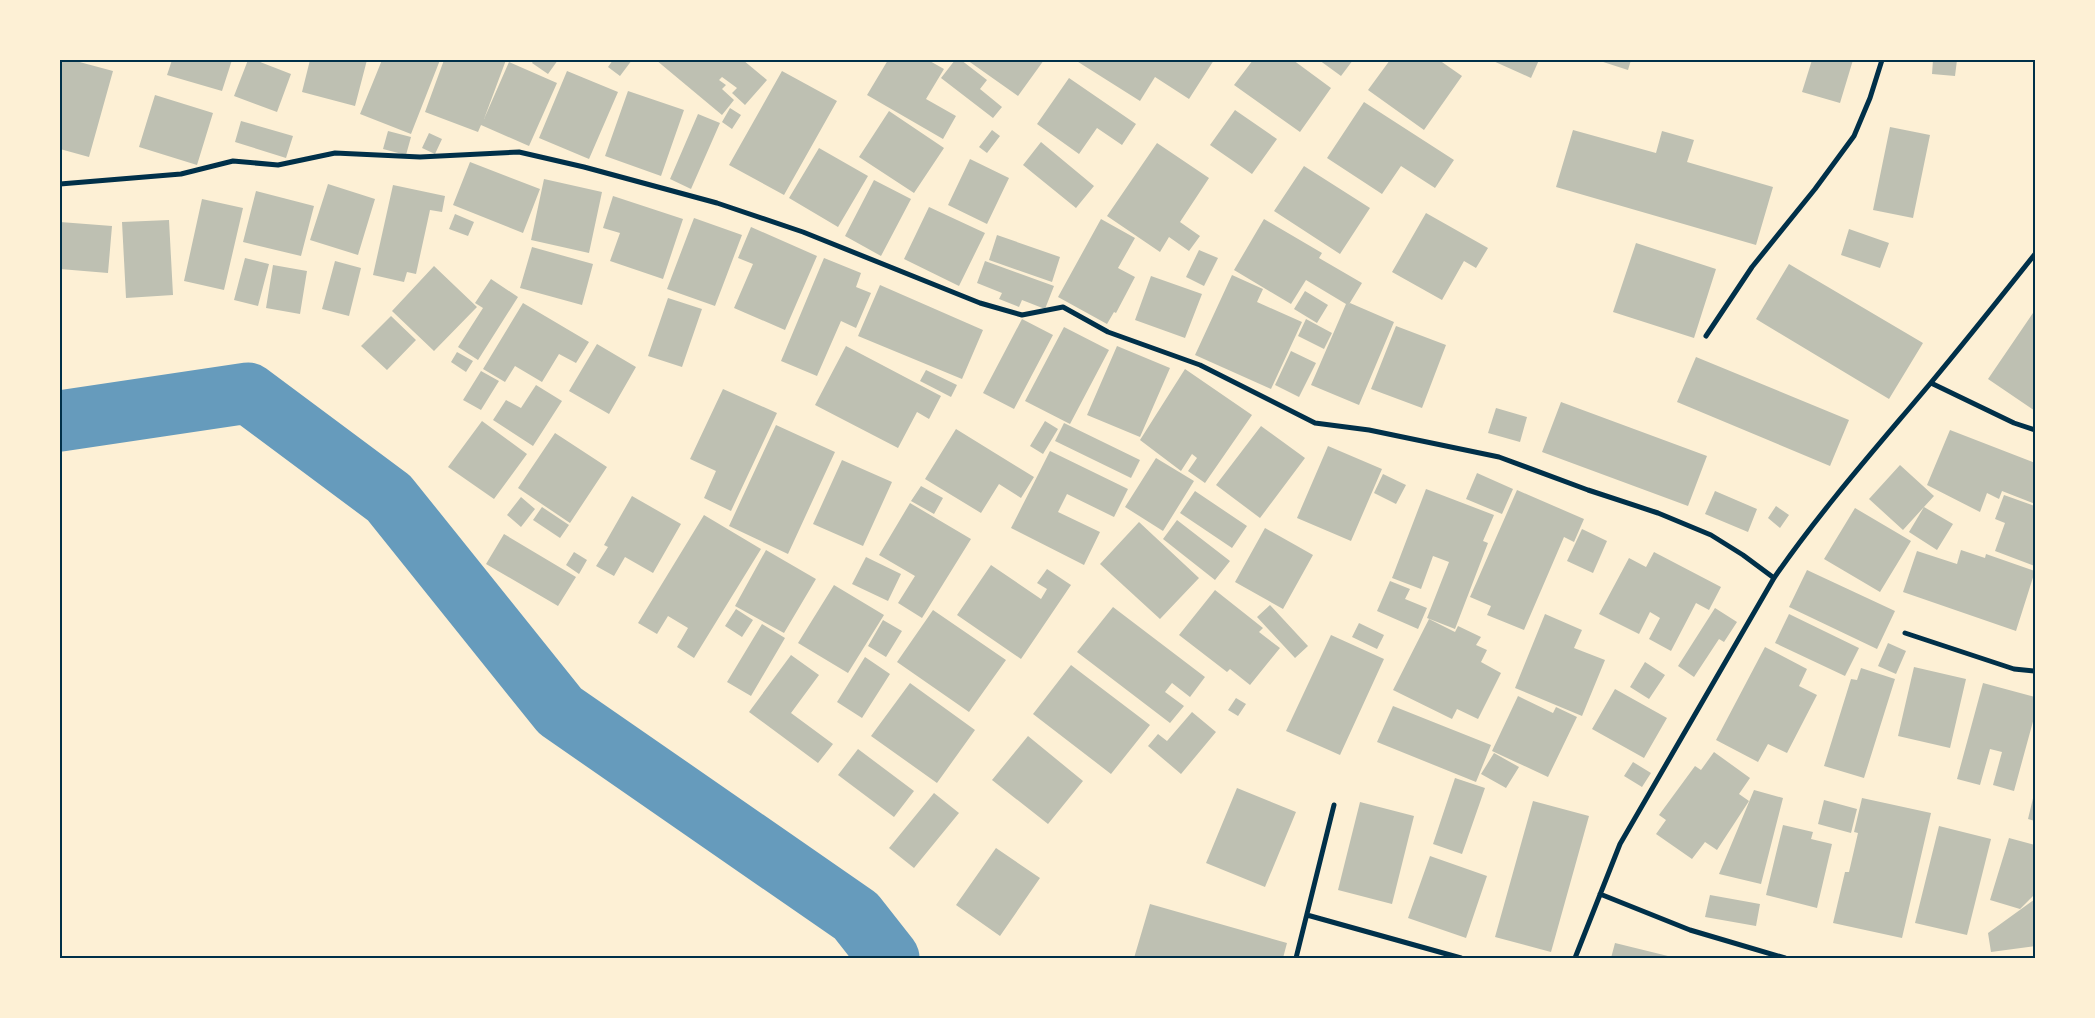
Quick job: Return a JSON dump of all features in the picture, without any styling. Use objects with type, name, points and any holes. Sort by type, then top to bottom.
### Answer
[{"type":"street","points":[[1706,336],[1752,267],[1815,189],[1854,136],[1870,98],[1882,60]]},
{"type":"street","points":[[60,184],[181,174],[233,161],[278,165],[335,153],[420,157],[470,153],[519,152],[528,154],[717,203],[803,232],[980,303],[1022,315],[1063,307],[1108,332],[1200,365],[1315,423],[1369,430],[1499,456],[1711,535],[1744,555],[1774,578]]},
{"type":"street","points":[[1575,958],[1620,844],[1774,578],[1794,549],[1863,463],[1931,383],[2035,254]]},
{"type":"street","points":[[1931,383],[2014,423],[2035,430]]},
{"type":"street","points":[[1905,632],[2014,669],[2035,671]]},
{"type":"street","points":[[1296,958],[1334,805]]},
{"type":"street","points":[[1600,894],[1690,930],[1785,958]]},
{"type":"street","points":[[1307,915],[1461,958]]},
{"type":"building","points":[[61,60],[72,60],[113,71],[89,157],[60,149]]},
{"type":"building","points":[[172,60],[232,60],[222,91],[167,75]]},
{"type":"building","points":[[248,60],[255,60],[291,74],[277,112],[234,96]]},
{"type":"building","points":[[310,60],[367,60],[355,106],[302,92]]},
{"type":"building","points":[[382,60],[440,60],[411,134],[360,114]]},
{"type":"building","points":[[444,60],[506,60],[484,119],[509,62],[557,83],[529,146],[481,125],[478,132],[425,112]]},
{"type":"building","points":[[534,60],[558,60],[548,74],[532,63]]},
{"type":"building","points":[[613,60],[632,60],[620,76],[608,67]]},
{"type":"building","points":[[656,60],[743,60],[767,80],[745,105],[732,93],[737,88],[722,77],[719,80],[726,85],[722,89],[734,100],[722,115]]},
{"type":"building","points":[[888,60],[928,60],[944,69],[926,99],[956,116],[943,139],[867,95]]},
{"type":"building","points":[[955,60],[961,60],[987,80],[980,89],[1002,107],[993,118],[941,78]]},
{"type":"building","points":[[967,60],[1044,60],[1018,96]]},
{"type":"building","points":[[1075,60],[1214,60],[1189,99],[1155,77],[1140,101]]},
{"type":"building","points":[[1253,60],[1293,60],[1331,88],[1300,132],[1234,85]]},
{"type":"building","points":[[1319,60],[1353,60],[1341,76]]},
{"type":"building","points":[[1390,60],[1439,60],[1462,76],[1424,130],[1368,90]]},
{"type":"building","points":[[1491,60],[1539,60],[1531,78]]},
{"type":"building","points":[[1597,60],[1631,60],[1628,70]]},
{"type":"building","points":[[1812,60],[1853,60],[1840,103],[1802,92]]},
{"type":"building","points":[[1933,60],[1957,60],[1955,76],[1932,74]]},
{"type":"building","points":[[567,71],[618,92],[589,159],[539,138]]},
{"type":"building","points":[[782,71],[837,101],[784,195],[729,165]]},
{"type":"building","points":[[1069,78],[1136,124],[1122,145],[1097,128],[1079,154],[1037,124]]},
{"type":"building","points":[[628,91],[684,110],[661,176],[605,156]]},
{"type":"building","points":[[155,95],[213,113],[197,165],[139,147]]},
{"type":"building","points":[[1364,102],[1454,160],[1435,188],[1401,166],[1382,194],[1327,158]]},
{"type":"building","points":[[730,108],[741,115],[732,129],[722,122]]},
{"type":"building","points":[[1235,110],[1277,139],[1252,174],[1210,145]]},
{"type":"building","points":[[889,111],[944,148],[914,193],[859,157]]},
{"type":"building","points":[[698,114],[720,123],[691,189],[670,179]]},
{"type":"building","points":[[241,121],[293,136],[286,158],[235,142]]},
{"type":"building","points":[[1890,127],[1930,135],[1913,218],[1873,210]]},
{"type":"building","points":[[992,130],[1000,136],[987,153],[979,147]]},
{"type":"building","points":[[1573,130],[1656,153],[1662,131],[1694,140],[1687,162],[1773,187],[1756,245],[1556,187]]},
{"type":"building","points":[[388,131],[411,137],[406,155],[383,149]]},
{"type":"building","points":[[429,133],[442,139],[435,154],[422,148]]},
{"type":"building","points":[[1041,142],[1094,186],[1076,208],[1023,165]]},
{"type":"building","points":[[1157,143],[1209,178],[1180,222],[1200,236],[1189,251],[1169,237],[1160,252],[1107,216]]},
{"type":"building","points":[[819,148],[868,176],[838,227],[789,198]]},
{"type":"building","points":[[970,159],[1009,178],[987,224],[948,205]]},
{"type":"building","points":[[470,162],[540,189],[523,233],[453,205]]},
{"type":"building","points":[[1304,166],[1370,208],[1340,254],[1274,211]]},
{"type":"building","points":[[544,179],[602,192],[589,253],[531,240]]},
{"type":"building","points":[[874,180],[911,199],[881,256],[845,236]]},
{"type":"building","points":[[328,184],[375,199],[358,255],[310,240]]},
{"type":"building","points":[[393,185],[445,196],[442,212],[430,210],[416,274],[407,272],[404,282],[373,275]]},
{"type":"building","points":[[256,191],[314,206],[301,256],[243,242]]},
{"type":"building","points":[[613,196],[683,219],[663,279],[610,261],[620,233],[603,228]]},
{"type":"building","points":[[202,199],[243,208],[224,290],[184,281]]},
{"type":"building","points":[[929,207],[985,233],[959,286],[904,259]]},
{"type":"building","points":[[1426,213],[1488,248],[1476,268],[1464,261],[1442,300],[1392,272]]},
{"type":"building","points":[[455,214],[474,222],[468,236],[449,229]]},
{"type":"building","points":[[694,218],[742,235],[715,306],[667,289]]},
{"type":"building","points":[[1101,219],[1135,238],[1118,268],[1135,277],[1116,313],[1114,312],[1107,324],[1058,297]]},
{"type":"building","points":[[1264,219],[1322,253],[1319,258],[1362,283],[1348,306],[1350,303],[1394,322],[1359,405],[1311,385],[1346,304],[1306,280],[1291,304],[1234,270]]},
{"type":"building","points":[[169,220],[173,295],[126,298],[122,222]]},
{"type":"building","points":[[60,222],[112,226],[108,273],[60,269]]},
{"type":"building","points":[[751,227],[817,256],[785,330],[734,308],[753,264],[738,258]]},
{"type":"building","points":[[1849,229],[1889,243],[1880,268],[1841,255]]},
{"type":"building","points":[[997,235],[1060,257],[1052,282],[989,260]]},
{"type":"building","points":[[1636,243],[1716,269],[1694,338],[1613,312]]},
{"type":"building","points":[[532,247],[593,264],[582,305],[520,288]]},
{"type":"building","points":[[1199,250],[1218,258],[1204,286],[1186,277]]},
{"type":"building","points":[[245,258],[269,264],[258,306],[234,300]]},
{"type":"building","points":[[824,258],[861,273],[856,287],[871,293],[856,328],[841,321],[817,376],[781,361]]},
{"type":"building","points":[[335,261],[361,268],[349,316],[322,309]]},
{"type":"building","points":[[985,261],[1054,286],[1045,309],[1022,300],[1019,307],[999,299],[1002,293],[977,283]]},
{"type":"building","points":[[1789,264],[1923,343],[1889,399],[1756,319]]},
{"type":"building","points":[[273,265],[307,271],[300,314],[266,308]]},
{"type":"building","points":[[434,266],[477,307],[434,351],[392,311]]},
{"type":"building","points":[[1232,275],[1263,289],[1257,302],[1302,322],[1271,389],[1195,355]]},
{"type":"building","points":[[1151,276],[1202,294],[1185,338],[1135,320]]},
{"type":"building","points":[[491,279],[518,297],[478,360],[458,347],[483,308],[475,303]]},
{"type":"building","points":[[880,285],[983,330],[962,379],[858,336]]},
{"type":"building","points":[[1305,291],[1328,305],[1317,323],[1294,309]]},
{"type":"building","points":[[668,298],[702,309],[682,367],[648,356]]},
{"type":"building","points":[[523,303],[589,342],[576,363],[559,354],[542,382],[515,366],[505,382],[483,369]]},
{"type":"building","points":[[2035,310],[2035,411],[1988,379]]},
{"type":"building","points":[[391,316],[416,340],[387,370],[361,346]]},
{"type":"building","points":[[1022,319],[1053,335],[1014,409],[983,393]]},
{"type":"building","points":[[1306,319],[1332,333],[1324,349],[1298,336]]},
{"type":"building","points":[[1396,326],[1446,345],[1422,408],[1371,389]]},
{"type":"building","points":[[1064,327],[1109,350],[1070,424],[1025,401]]},
{"type":"building","points":[[597,344],[636,367],[609,414],[569,391]]},
{"type":"building","points":[[846,346],[941,396],[929,419],[917,412],[898,448],[815,405]]},
{"type":"building","points":[[1117,346],[1170,368],[1140,437],[1087,415]]},
{"type":"building","points":[[1291,351],[1316,363],[1299,397],[1275,385]]},
{"type":"building","points":[[457,352],[473,361],[466,372],[451,362]]},
{"type":"building","points":[[1696,357],[1849,420],[1830,466],[1677,402]]},
{"type":"building","points":[[1185,369],[1252,415],[1205,483],[1188,471],[1197,458],[1192,454],[1181,471],[1140,440]]},
{"type":"building","points":[[926,370],[957,385],[951,397],[920,381]]},
{"type":"building","points":[[481,371],[499,381],[481,410],[463,400]]},
{"type":"building","points":[[536,385],[562,401],[533,446],[493,420],[506,400],[521,408]]},
{"type":"building","points":[[723,389],[777,413],[731,511],[704,498],[716,471],[690,459]]},
{"type":"building","points":[[1561,402],[1707,456],[1688,506],[1542,452]]},
{"type":"building","points":[[1496,408],[1527,417],[1520,442],[1488,433]]},
{"type":"building","points":[[482,421],[527,454],[494,499],[448,467]]},
{"type":"building","points":[[1045,421],[1058,429],[1043,454],[1030,446]]},
{"type":"building","points":[[1064,423],[1140,460],[1131,478],[1055,441]]},
{"type":"building","points":[[776,425],[835,452],[788,554],[729,526]]},
{"type":"building","points":[[1261,426],[1305,458],[1260,518],[1216,485]]},
{"type":"building","points":[[956,429],[1034,477],[1021,498],[999,484],[981,513],[925,479]]},
{"type":"building","points":[[1950,430],[2035,463],[2035,504],[2002,491],[1999,499],[1987,493],[1980,512],[1927,485]]},
{"type":"building","points":[[555,433],[607,467],[570,523],[518,488]]},
{"type":"building","points":[[1328,446],[1382,469],[1351,541],[1297,518]]},
{"type":"building","points":[[1050,451],[1128,489],[1114,517],[1067,494],[1058,512],[1100,532],[1084,565],[1011,528]]},
{"type":"building","points":[[1156,458],[1194,481],[1163,531],[1125,507]]},
{"type":"building","points":[[842,460],[892,482],[863,546],[813,524]]},
{"type":"building","points":[[1900,465],[1934,496],[1903,530],[1869,499]]},
{"type":"building","points":[[1477,473],[1513,489],[1502,514],[1466,499]]},
{"type":"building","points":[[1383,474],[1406,485],[1396,504],[1374,493]]},
{"type":"building","points":[[921,486],[943,498],[934,514],[911,501]]},
{"type":"building","points":[[1426,489],[1494,515],[1483,541],[1488,543],[1455,629],[1427,618],[1449,562],[1433,556],[1421,589],[1392,578]]},
{"type":"building","points":[[1517,490],[1584,519],[1574,542],[1564,537],[1524,630],[1487,615],[1491,606],[1470,597]]},
{"type":"building","points":[[1195,491],[1247,526],[1232,548],[1180,513]]},
{"type":"building","points":[[1715,491],[1757,509],[1748,532],[1705,514]]},
{"type":"building","points":[[2004,495],[2035,506],[2035,566],[1995,551],[2005,523],[1995,519]]},
{"type":"building","points":[[632,496],[681,524],[653,573],[625,557],[614,576],[596,566],[608,547],[604,545]]},
{"type":"building","points":[[521,497],[535,509],[521,527],[507,515]]},
{"type":"building","points":[[910,503],[971,539],[922,618],[898,603],[915,576],[879,555]]},
{"type":"building","points":[[1776,506],[1789,515],[1780,528],[1768,518]]},
{"type":"building","points":[[542,507],[569,525],[560,538],[533,520]]},
{"type":"building","points":[[1924,507],[1953,524],[1937,550],[1909,532]]},
{"type":"building","points":[[1855,508],[1911,541],[1880,592],[1824,559]]},
{"type":"building","points":[[704,515],[761,549],[694,658],[677,647],[688,628],[668,616],[657,634],[638,623]]},
{"type":"building","points":[[1177,520],[1230,561],[1215,580],[1163,539]]},
{"type":"building","points":[[1139,522],[1199,578],[1160,619],[1100,564]]},
{"type":"building","points":[[1265,528],[1313,555],[1283,609],[1235,582]]},
{"type":"building","points":[[1582,529],[1607,541],[1593,573],[1567,561]]},
{"type":"building","points":[[504,534],[576,577],[558,606],[486,564]]},
{"type":"building","points":[[766,550],[816,579],[784,633],[735,606]]},
{"type":"building","points":[[1961,550],[1985,558],[1986,554],[2035,571],[2016,631],[1903,592],[1917,551],[1957,564]]},
{"type":"building","points":[[574,552],[587,560],[579,574],[566,565]]},
{"type":"building","points":[[1654,552],[1721,587],[1709,610],[1696,603],[1671,651],[1649,639],[1660,618],[1650,612],[1639,634],[1599,614],[1629,558],[1646,567]]},
{"type":"building","points":[[866,557],[901,574],[888,601],[852,584]]},
{"type":"building","points":[[991,565],[1041,599],[1047,589],[1037,583],[1047,569],[1071,585],[1021,659],[957,615]]},
{"type":"building","points":[[1807,570],[1895,611],[1877,649],[1789,607]]},
{"type":"building","points":[[1390,581],[1410,589],[1405,599],[1427,608],[1418,629],[1377,611]]},
{"type":"building","points":[[834,585],[884,615],[848,673],[798,643]]},
{"type":"building","points":[[1215,590],[1263,628],[1259,632],[1280,648],[1250,685],[1230,669],[1227,672],[1179,635]]},
{"type":"building","points":[[1270,605],[1308,646],[1295,658],[1257,617]]},
{"type":"building","points":[[1113,607],[1205,677],[1190,697],[1172,683],[1165,692],[1184,706],[1170,723],[1077,652]]},
{"type":"building","points":[[1715,608],[1737,622],[1724,642],[1719,639],[1694,677],[1678,666]]},
{"type":"building","points":[[736,609],[753,620],[742,637],[725,626]]},
{"type":"building","points":[[933,610],[1006,660],[969,712],[897,662]]},
{"type":"building","points":[[1545,614],[1582,630],[1574,648],[1605,660],[1582,716],[1515,688]]},
{"type":"building","points":[[1789,614],[1859,648],[1845,676],[1775,643]]},
{"type":"building","points":[[1429,619],[1455,632],[1458,626],[1481,637],[1476,645],[1487,650],[1481,662],[1501,673],[1478,719],[1457,709],[1452,719],[1393,690]]},
{"type":"building","points":[[883,620],[902,631],[886,657],[868,646]]},
{"type":"building","points":[[1359,623],[1384,635],[1377,649],[1352,637]]},
{"type":"building","points":[[762,624],[785,638],[751,696],[727,682]]},
{"type":"building","points":[[1331,635],[1384,659],[1340,755],[1286,731]]},
{"type":"building","points":[[1888,643],[1906,651],[1896,674],[1878,666]]},
{"type":"building","points":[[1765,647],[1807,669],[1799,686],[1817,695],[1787,753],[1768,744],[1758,762],[1716,740]]},
{"type":"building","points":[[791,655],[819,675],[791,713],[833,744],[818,763],[749,712]]},
{"type":"building","points":[[865,657],[890,674],[862,718],[837,702]]},
{"type":"building","points":[[1645,662],[1665,675],[1649,699],[1630,687]]},
{"type":"building","points":[[1071,665],[1150,725],[1111,774],[1033,714]]},
{"type":"building","points":[[1914,667],[1966,679],[1950,748],[1898,736]]},
{"type":"building","points":[[1861,668],[1895,679],[1864,778],[1824,766],[1851,679],[1857,680]]},
{"type":"building","points":[[910,683],[975,730],[937,783],[871,736]]},
{"type":"building","points":[[1983,683],[2035,697],[2035,714],[2014,791],[1993,785],[2002,752],[1990,749],[1980,785],[1957,779]]},
{"type":"building","points":[[1615,689],[1667,718],[1644,758],[1592,729]]},
{"type":"building","points":[[1518,696],[1553,713],[1556,707],[1577,717],[1548,777],[1492,751]]},
{"type":"building","points":[[1236,698],[1246,704],[1238,716],[1228,710]]},
{"type":"building","points":[[1393,706],[1491,745],[1476,782],[1377,742]]},
{"type":"building","points":[[1192,712],[1216,732],[1181,774],[1148,746],[1158,734],[1167,741]]},
{"type":"building","points":[[1028,736],[1083,781],[1048,824],[992,780]]},
{"type":"building","points":[[858,749],[914,791],[894,817],[838,775]]},
{"type":"building","points":[[1714,752],[1750,778],[1739,794],[1749,801],[1717,850],[1705,842],[1692,859],[1656,834],[1666,820],[1659,815],[1695,766],[1701,770]]},
{"type":"building","points":[[1494,753],[1519,767],[1506,788],[1481,774]]},
{"type":"building","points":[[1633,762],[1651,773],[1642,787],[1624,776]]},
{"type":"building","points":[[1455,778],[1485,788],[1462,854],[1433,844]]},
{"type":"building","points":[[1237,788],[1296,812],[1265,887],[1206,863]]},
{"type":"building","points":[[1754,790],[1783,798],[1761,884],[1719,874]]},
{"type":"building","points":[[934,793],[959,813],[914,868],[889,848]]},
{"type":"building","points":[[2035,794],[2035,821],[2028,819]]},
{"type":"building","points":[[1862,798],[1931,813],[1902,938],[1833,923],[1845,872],[1849,872],[1858,833],[1854,832]]},
{"type":"building","points":[[1824,800],[1857,809],[1851,833],[1818,824]]},
{"type":"building","points":[[1533,801],[1589,816],[1551,952],[1495,937]]},
{"type":"building","points":[[1360,802],[1414,816],[1392,904],[1338,890]]},
{"type":"building","points":[[1783,825],[1813,832],[1811,839],[1832,844],[1817,908],[1766,895]]},
{"type":"building","points":[[1939,826],[1991,839],[1967,935],[1915,923]]},
{"type":"building","points":[[2009,838],[2035,845],[2035,894],[2020,909],[1990,900]]},
{"type":"building","points":[[996,848],[1040,878],[1000,936],[956,905]]},
{"type":"building","points":[[1430,856],[1487,876],[1466,938],[1408,918]]},
{"type":"building","points":[[1710,895],[1760,904],[1756,926],[1705,917]]},
{"type":"building","points":[[2035,899],[2035,946],[1991,952],[1988,933]]},
{"type":"building","points":[[1150,904],[1287,943],[1283,958],[1134,958]]},
{"type":"building","points":[[1615,943],[1672,957],[1672,958],[1611,958]]},
{"type":"waterway","points":[[60,421],[248,393],[389,498],[560,711],[856,916],[889,958]]}]
